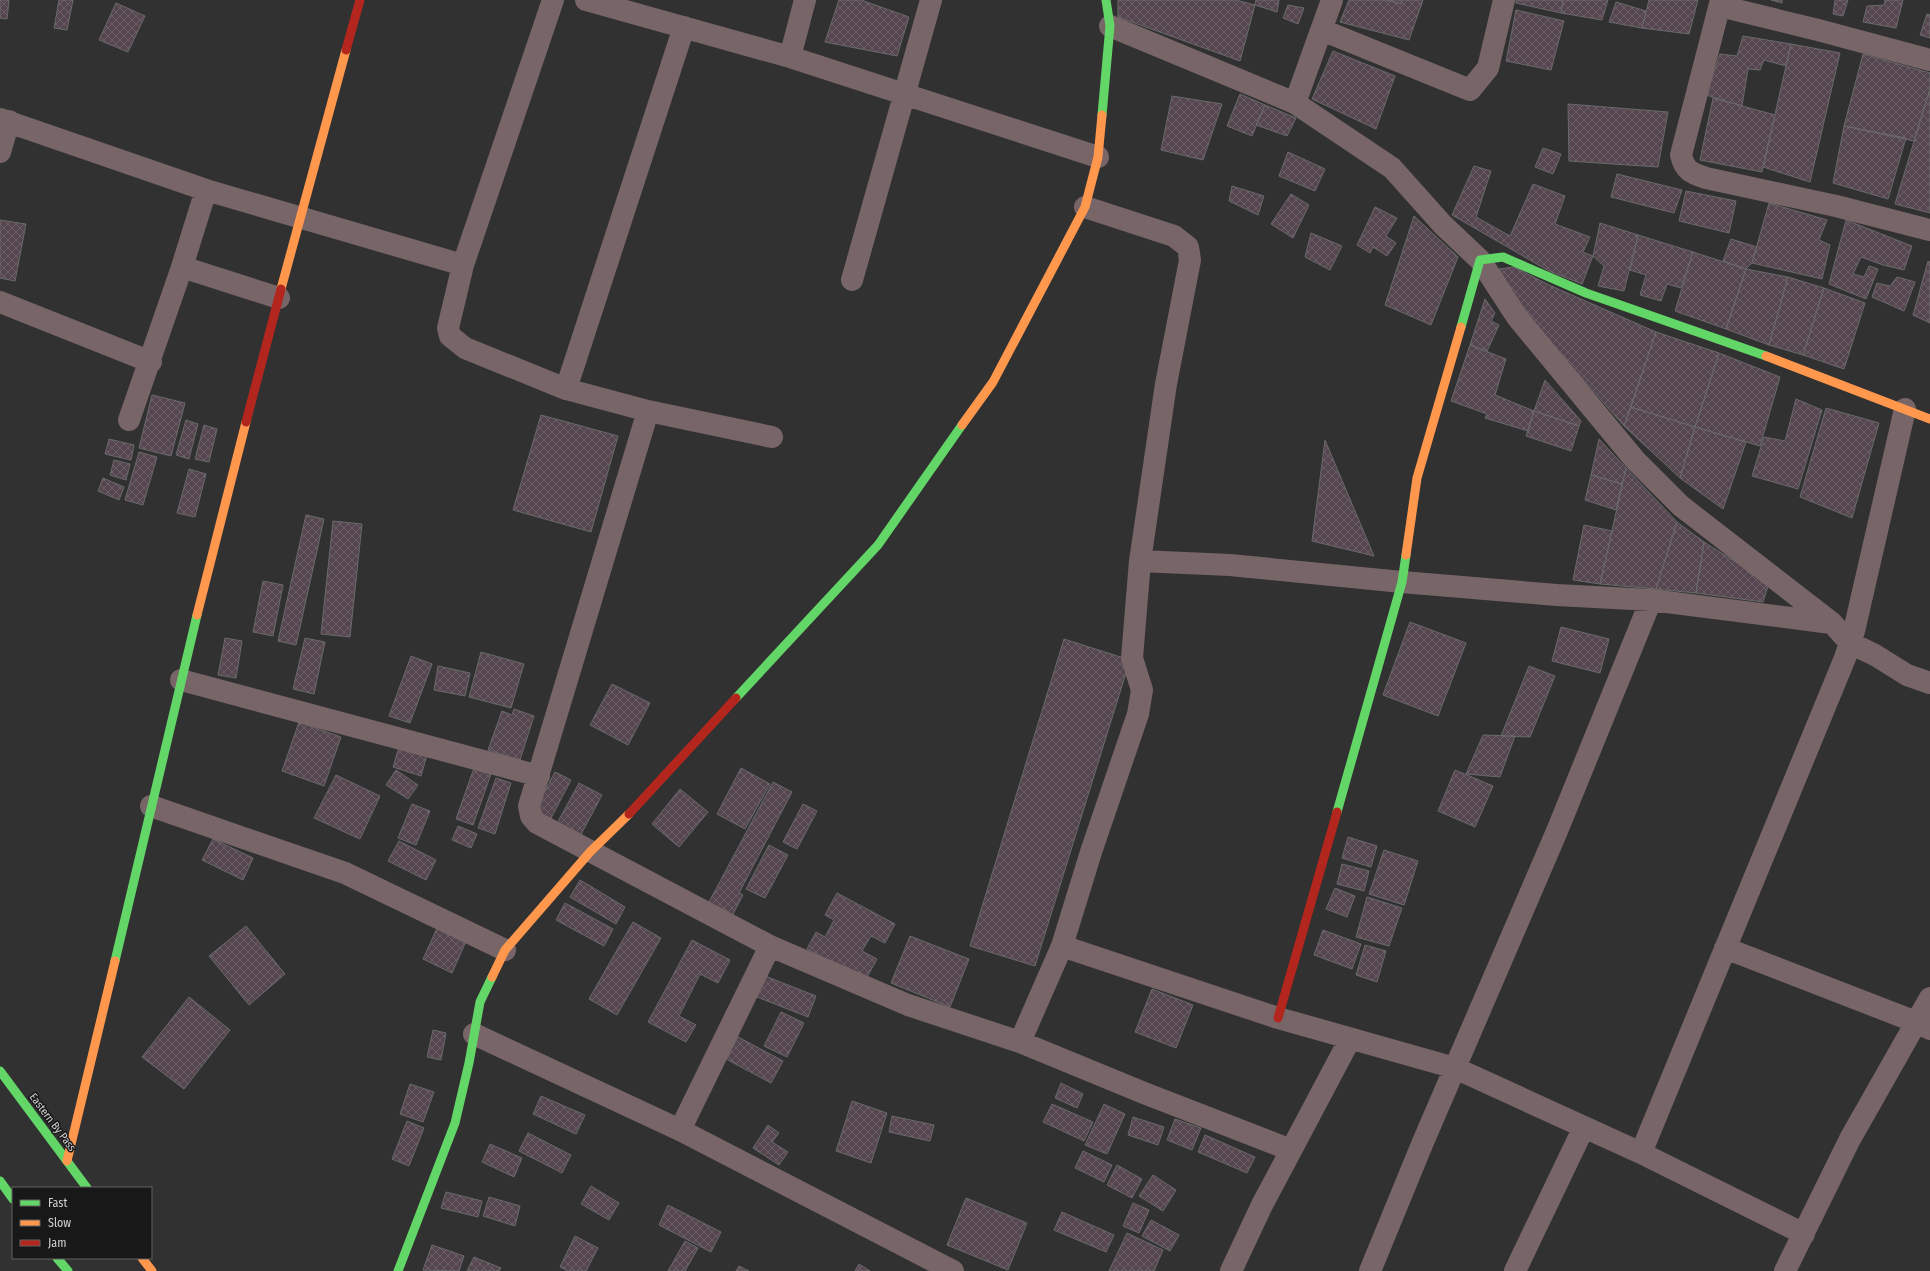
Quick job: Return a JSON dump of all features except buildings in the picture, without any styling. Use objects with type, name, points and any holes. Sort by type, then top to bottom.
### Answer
[{"type":"street","points":[[67,1161],[215,540],[300,217],[360,0]]},
{"type":"street","points":[[553,0],[463,265],[448,328],[450,336],[465,348],[566,390],[648,411],[772,437]]},
{"type":"street","points":[[586,0],[790,57],[1098,157]]},
{"type":"street","points":[[790,57],[805,0]]},
{"type":"street","points":[[852,280],[932,0]]},
{"type":"street","points":[[398,1271],[454,1123],[480,1002],[505,950],[590,852],[629,814],[878,545],[993,382],[1084,207],[1098,157],[1110,26],[1106,0]]},
{"type":"street","points":[[1295,103],[1332,0]]},
{"type":"street","points":[[1322,30],[1470,90],[1488,68],[1504,0]]},
{"type":"street","points":[[1930,60],[1721,3],[1681,156],[1684,166],[1693,173],[1706,178],[1836,206],[1930,230]]},
{"type":"street","points":[[1110,26],[1295,103],[1392,168],[1443,224],[1480,260],[1517,317],[1635,460],[1681,506],[1832,623],[1850,643],[1875,655],[1908,675],[1930,683]]},
{"type":"street","points":[[566,390],[684,28]]},
{"type":"street","points":[[0,152],[5,120],[206,190],[463,265]]},
{"type":"street","points":[[129,420],[151,362],[206,190]]},
{"type":"street","points":[[1020,1042],[1062,946],[1091,852],[1138,714],[1142,690],[1132,658],[1140,561],[1166,384],[1190,260],[1188,247],[1182,240],[1174,236],[1084,207]]},
{"type":"street","points":[[1480,260],[1503,257],[1586,293],[1772,358],[1930,419]]},
{"type":"street","points":[[1278,1018],[1402,582],[1417,478],[1480,260]]},
{"type":"street","points":[[182,266],[279,298]]},
{"type":"street","points":[[0,302],[151,362]]},
{"type":"street","points":[[1641,1153],[1845,658],[1850,643],[1905,409]]},
{"type":"street","points":[[648,411],[529,806],[531,816],[537,822],[590,852],[770,946],[908,1005],[1020,1042],[1144,1093],[1291,1150]]},
{"type":"street","points":[[1140,561],[1230,565],[1402,582],[1557,595],[1652,600],[1832,623]]},
{"type":"street","points":[[1370,1271],[1454,1068],[1557,830],[1652,600]]},
{"type":"street","points":[[181,680],[539,776]]},
{"type":"street","points":[[151,806],[345,873],[505,950]]},
{"type":"street","points":[[680,1130],[770,946]]},
{"type":"street","points":[[1062,946],[1278,1018],[1454,1068],[1641,1153],[1804,1234]]},
{"type":"street","points":[[1726,948],[1923,1025]]},
{"type":"street","points":[[1785,1271],[1850,1139],[1923,1025],[1930,998]]},
{"type":"street","points":[[474,1034],[680,1130],[953,1271]]},
{"type":"street","points":[[1231,1271],[1262,1205],[1350,1039]]},
{"type":"street","name":"Eastern By Pass","points":[[0,1071],[86,1187]]},
{"type":"street","points":[[1515,1271],[1584,1127]]},
{"type":"street","points":[[0,1181],[12,1198]]},
{"type":"street","points":[[58,1259],[68,1271]]},
{"type":"street","points":[[143,1259],[152,1271]]},
{"type":"traffic: fast","points":[[1102,115],[1110,26],[1106,0]]},
{"type":"traffic: fast","points":[[1461,327],[1480,260],[1503,257],[1586,293],[1766,356]]},
{"type":"traffic: fast","points":[[736,698],[878,545],[962,425]]},
{"type":"traffic: fast","points":[[1337,812],[1402,582],[1406,555]]},
{"type":"traffic: fast","points":[[115,961],[197,615]]},
{"type":"traffic: fast","points":[[398,1271],[455,1123],[469,1063],[480,1002],[492,977]]},
{"type":"traffic: fast","points":[[0,1071],[86,1187]]},
{"type":"traffic: fast","points":[[0,1181],[12,1198]]},
{"type":"traffic: fast","points":[[58,1259],[68,1271]]},
{"type":"traffic: slow","points":[[281,289],[346,50]]},
{"type":"traffic: slow","points":[[962,425],[993,382],[1085,207],[1098,157],[1102,115]]},
{"type":"traffic: slow","points":[[1406,555],[1417,478],[1461,327]]},
{"type":"traffic: slow","points":[[1766,356],[1930,419]]},
{"type":"traffic: slow","points":[[197,615],[246,422]]},
{"type":"traffic: slow","points":[[492,977],[505,950],[590,852],[629,814]]},
{"type":"traffic: slow","points":[[67,1161],[115,961]]},
{"type":"traffic: slow","points":[[143,1259],[152,1271]]},
{"type":"traffic: jam","points":[[346,50],[360,0]]},
{"type":"traffic: jam","points":[[246,422],[281,289]]},
{"type":"traffic: jam","points":[[629,814],[736,698]]},
{"type":"traffic: jam","points":[[1278,1018],[1337,812]]}]
